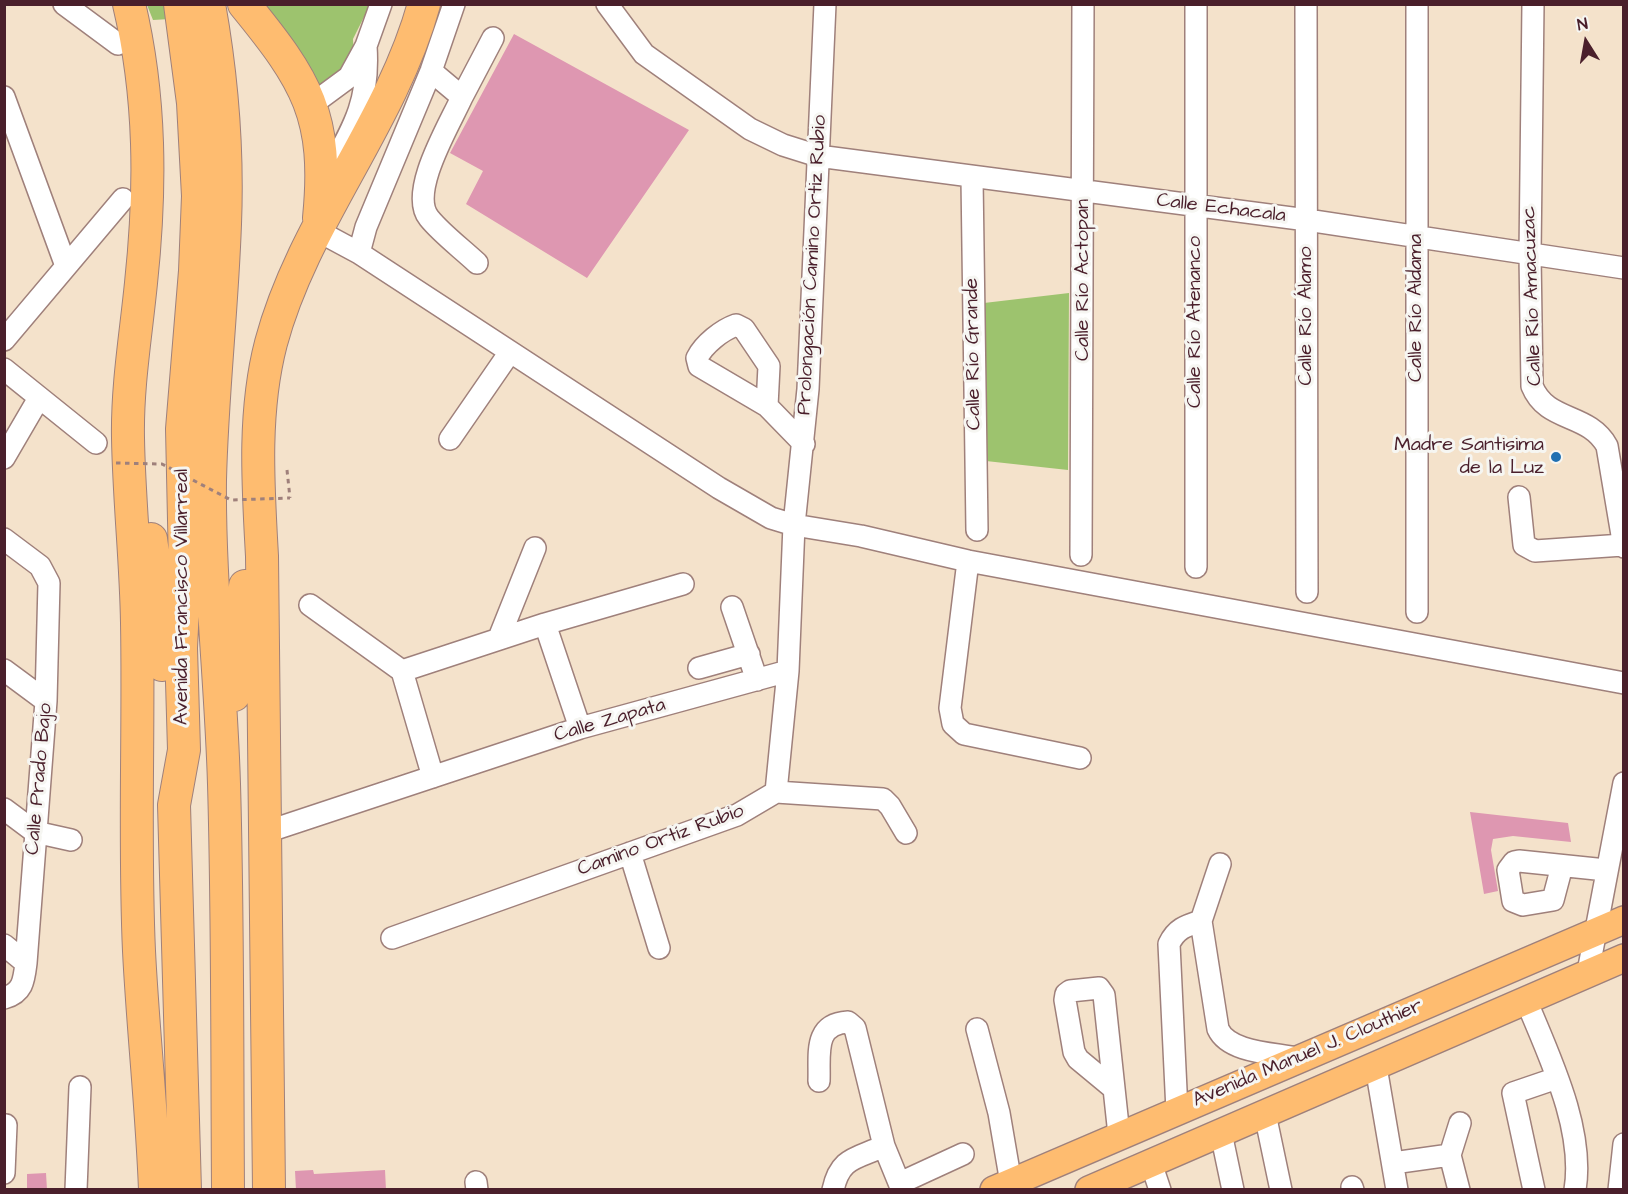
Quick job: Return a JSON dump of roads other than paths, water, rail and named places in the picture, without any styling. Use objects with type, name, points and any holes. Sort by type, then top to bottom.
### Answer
[{"type":"highway","points":[[129,4],[138,42],[146,97],[148,154],[147,217],[130,383],[128,436],[137,621],[135,853],[155,1190]]},
{"type":"highway","name":"Avenida Francisco Villarreal","points":[[180,4],[193,103],[198,196],[195,271],[182,429],[185,566],[181,648],[184,750],[174,805],[185,1190]]},
{"type":"highway","name":"Avenida Francisco Villarreal","points":[[209,4],[220,69],[225,145],[226,221],[214,384],[210,481],[211,585],[224,782],[228,1190]]},
{"type":"highway","points":[[244,4],[295,69],[311,105],[322,154],[323,182],[318,231]]},
{"type":"highway","points":[[268,1190],[262,567],[259,493],[260,417],[267,362],[289,292],[395,80],[424,4]]},
{"type":"highway","points":[[130,383],[159,596],[165,757],[174,805]]},
{"type":"highway","points":[[224,782],[247,568],[259,493]]},
{"type":"main road","name":"Avenida Manuel J. Clouthier","points":[[1003,1186],[1623,920]]},
{"type":"main road","name":"Avenida Manuel J. Clouthier","points":[[1089,1190],[1623,958]]},
{"type":"street","points":[[64,4],[118,44]]},
{"type":"street","points":[[311,105],[349,77],[366,46],[381,4]]},
{"type":"street","points":[[359,253],[366,227],[431,72],[454,4]]},
{"type":"street","name":"Calle Echacala","points":[[607,4],[644,54],[750,129],[783,145],[818,156],[1306,220],[1623,268]]},
{"type":"street","name":"Prolongación Camino Ortiz Rubio","points":[[794,525],[804,444],[825,4]]},
{"type":"street","name":"Calle Río Actopan","points":[[1081,555],[1085,191],[1083,4]]},
{"type":"street","name":"Calle Río Atenanco","points":[[1196,4],[1196,567]]},
{"type":"street","name":"Calle Río Álamo","points":[[1306,4],[1307,592]]},
{"type":"street","name":"Calle Río Aldama","points":[[1417,4],[1417,612]]},
{"type":"street","name":"Calle Río Amacuzac","points":[[1533,4],[1530,255],[1532,386],[1537,399],[1548,409],[1588,424],[1601,435],[1607,446],[1623,546]]},
{"type":"street","points":[[477,263],[428,217],[422,205],[425,180],[462,97],[493,38]]},
{"type":"street","points":[[323,182],[355,125],[364,102],[368,75],[366,46]]},
{"type":"street","points":[[431,72],[462,97]]},
{"type":"street","points":[[4,97],[66,266]]},
{"type":"street","name":"Calle Río Grande","points":[[972,178],[977,530]]},
{"type":"street","points":[[4,340],[123,199]]},
{"type":"street","points":[[318,231],[359,253],[736,499],[771,518],[794,525],[861,536],[968,561],[1623,683]]},
{"type":"street","points":[[450,439],[510,352]]},
{"type":"street","points":[[4,369],[96,443]]},
{"type":"street","points":[[4,458],[39,398]]},
{"type":"street","points":[[767,406],[804,444]]},
{"type":"street","points":[[1519,497],[1521,536],[1524,545],[1535,551],[1623,546]]},
{"type":"street","points":[[794,525],[788,671],[776,792],[883,799],[890,806],[906,833]]},
{"type":"street","name":"Calle Prado Bajo","points":[[4,539],[40,566],[49,584],[46,701],[26,963],[23,984],[11,996]]},
{"type":"street","points":[[499,639],[535,548]]},
{"type":"street","points":[[968,561],[950,708],[953,724],[964,734],[1080,758]]},
{"type":"street","points":[[402,671],[544,624],[683,584]]},
{"type":"street","points":[[310,606],[402,671],[433,777]]},
{"type":"street","points":[[732,607],[757,680]]},
{"type":"street","points":[[544,624],[580,728]]},
{"type":"street","points":[[699,668],[749,654]]},
{"type":"street","points":[[4,670],[46,701]]},
{"type":"street","name":"Calle Zapata","points":[[264,844],[433,777],[580,728],[788,671]]},
{"type":"street","points":[[1588,972],[1623,783]]},
{"type":"street","name":"Camino Ortíz Rubio","points":[[392,938],[737,815],[776,792]]},
{"type":"street","points":[[4,809],[35,832],[71,840]]},
{"type":"street","points":[[630,853],[659,948]]},
{"type":"street","points":[[1220,864],[1201,921],[1222,1037],[1242,1047],[1297,1058]]},
{"type":"street","points":[[1562,866],[1606,870]]},
{"type":"street","points":[[1177,1111],[1169,944],[1174,933],[1183,926],[1201,921]]},
{"type":"street","points":[[4,945],[26,963]]},
{"type":"street","points":[[1526,1000],[1557,1078],[1578,1155],[1575,1190]]},
{"type":"street","points":[[819,1081],[822,1035],[826,1028],[848,1022],[855,1028],[884,1146],[901,1186],[963,1154]]},
{"type":"street","points":[[977,1029],[999,1113],[1003,1186]]},
{"type":"street","points":[[1376,1067],[1397,1190]]},
{"type":"street","points":[[1534,1190],[1513,1093],[1557,1078]]},
{"type":"street","points":[[76,1190],[80,1087]]},
{"type":"street","points":[[1113,1088],[1119,1136]]},
{"type":"street","points":[[1264,1114],[1281,1190]]},
{"type":"street","points":[[1459,1190],[1450,1155],[1460,1123]]},
{"type":"street","points":[[4,1173],[6,1125]]},
{"type":"street","points":[[1221,1133],[1233,1190]]},
{"type":"street","points":[[1619,1190],[1623,1144]]},
{"type":"street","points":[[833,1190],[837,1172],[842,1164],[884,1146]]},
{"type":"street","points":[[1393,1163],[1450,1155]]},
{"type":"street","points":[[1151,1163],[1160,1190]]},
{"type":"place","name":"Madre Santisima de la Luz","points":[[1556,457]]}]
